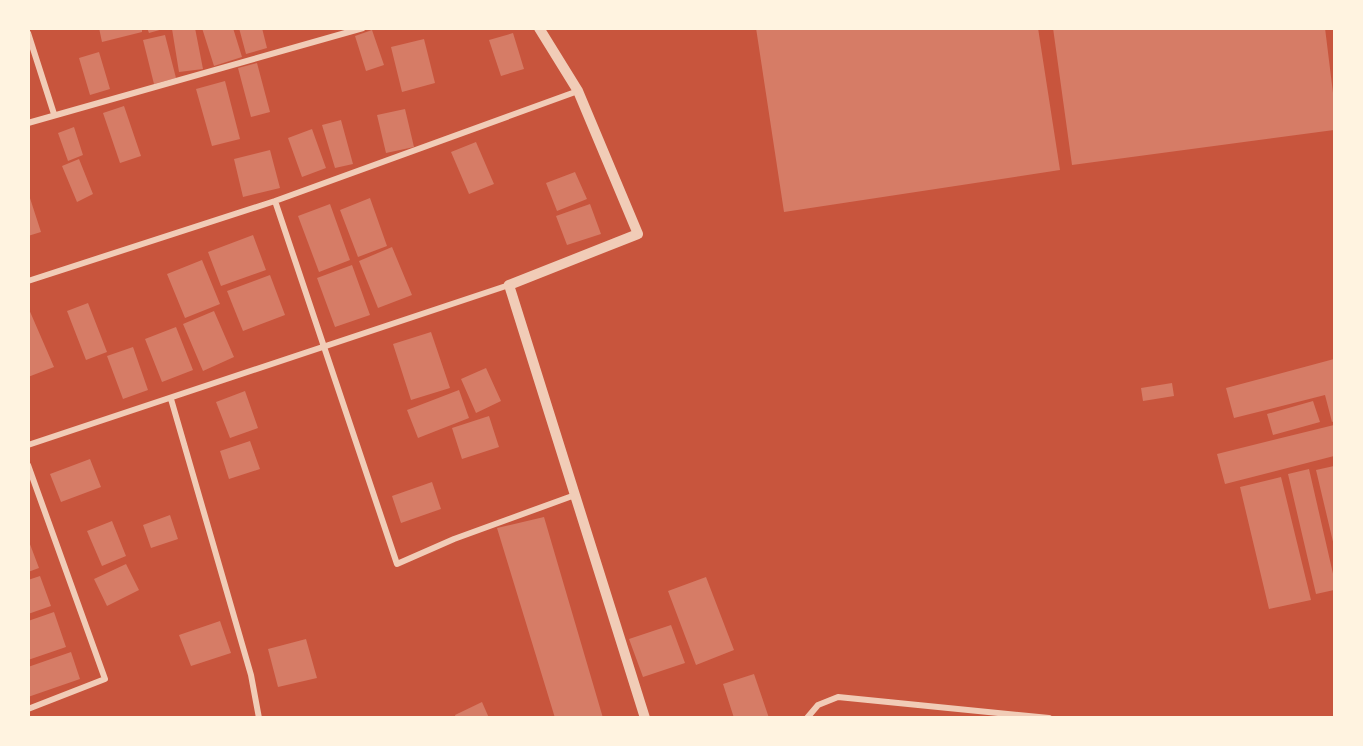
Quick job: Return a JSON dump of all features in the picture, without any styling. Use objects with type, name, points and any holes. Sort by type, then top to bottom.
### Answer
[{"type":"street","points":[[28,123],[363,28]]},
{"type":"street","points":[[28,445],[509,285],[638,234],[578,92],[539,28]]},
{"type":"street","points":[[28,33],[54,114]]},
{"type":"street","points":[[28,281],[275,201],[578,92]]},
{"type":"street","points":[[275,201],[397,564],[454,539],[575,495]]},
{"type":"street","points":[[509,285],[645,717]]},
{"type":"street","points":[[171,399],[251,675],[259,717]]},
{"type":"street","points":[[28,465],[105,679],[28,709]]},
{"type":"street","points":[[807,717],[818,705],[838,697],[1049,717]]},
{"type":"building","points":[[99,28],[142,28],[142,32],[102,42]]},
{"type":"building","points":[[147,28],[163,28],[163,29],[149,33]]},
{"type":"building","points":[[195,28],[203,69],[179,72],[172,29]]},
{"type":"building","points":[[202,28],[233,28],[242,57],[214,66]]},
{"type":"building","points":[[239,28],[262,28],[267,48],[246,54]]},
{"type":"building","points":[[756,28],[1038,28],[1060,170],[784,212]]},
{"type":"building","points":[[1053,28],[1325,28],[1334,101],[1334,130],[1072,165]]},
{"type":"building","points":[[372,30],[384,65],[366,71],[355,36]]},
{"type":"building","points":[[513,33],[524,69],[501,76],[489,40]]},
{"type":"building","points":[[165,35],[176,78],[154,84],[143,40]]},
{"type":"building","points":[[424,39],[435,83],[402,92],[391,47]]},
{"type":"building","points":[[99,52],[110,89],[90,95],[79,58]]},
{"type":"building","points":[[257,63],[270,112],[251,117],[238,68]]},
{"type":"building","points":[[225,81],[240,139],[212,146],[196,89]]},
{"type":"building","points":[[124,106],[141,156],[120,163],[103,113]]},
{"type":"building","points":[[405,109],[414,147],[386,153],[377,115]]},
{"type":"building","points":[[341,120],[353,164],[335,168],[322,125]]},
{"type":"building","points":[[74,127],[83,155],[68,161],[58,133]]},
{"type":"building","points":[[312,129],[326,168],[302,177],[288,138]]},
{"type":"building","points":[[476,142],[494,184],[469,194],[451,152]]},
{"type":"building","points":[[270,150],[280,188],[243,197],[234,159]]},
{"type":"building","points":[[79,159],[93,194],[77,202],[62,166]]},
{"type":"building","points":[[575,172],[587,199],[557,211],[546,183]]},
{"type":"building","points":[[28,192],[41,232],[28,236]]},
{"type":"building","points":[[370,198],[387,246],[358,257],[340,210]]},
{"type":"building","points":[[330,204],[350,260],[319,272],[298,216]]},
{"type":"building","points":[[590,204],[601,234],[567,245],[556,216]]},
{"type":"building","points":[[253,235],[266,270],[221,286],[208,252]]},
{"type":"building","points":[[392,247],[412,295],[378,308],[359,261]]},
{"type":"building","points":[[202,260],[220,304],[185,318],[167,274]]},
{"type":"building","points":[[352,265],[370,315],[335,327],[317,278]]},
{"type":"building","points":[[270,275],[285,315],[243,331],[227,291]]},
{"type":"building","points":[[88,303],[107,352],[86,360],[67,311]]},
{"type":"building","points":[[28,307],[54,367],[28,377]]},
{"type":"building","points":[[214,311],[234,357],[203,371],[183,324]]},
{"type":"building","points":[[176,327],[193,370],[162,382],[145,339]]},
{"type":"building","points":[[431,332],[450,388],[411,400],[393,344]]},
{"type":"building","points":[[133,347],[148,390],[123,399],[107,356]]},
{"type":"building","points":[[1334,359],[1334,421],[1332,422],[1325,395],[1234,418],[1226,388]]},
{"type":"building","points":[[486,368],[501,401],[476,413],[461,379]]},
{"type":"building","points":[[1172,383],[1174,396],[1143,401],[1141,388]]},
{"type":"building","points":[[459,390],[469,418],[418,438],[407,410]]},
{"type":"building","points":[[245,391],[258,428],[230,438],[216,402]]},
{"type":"building","points":[[1313,401],[1320,422],[1273,435],[1267,414]]},
{"type":"building","points":[[489,416],[499,447],[462,459],[452,428]]},
{"type":"building","points":[[1334,425],[1334,456],[1225,484],[1217,454]]},
{"type":"building","points":[[250,441],[260,469],[229,479],[220,451]]},
{"type":"building","points":[[90,459],[101,487],[61,502],[50,474]]},
{"type":"building","points":[[1334,466],[1334,546],[1316,470]]},
{"type":"building","points":[[1309,469],[1334,578],[1334,590],[1316,594],[1288,474]]},
{"type":"building","points":[[1281,477],[1311,600],[1269,609],[1240,487]]},
{"type":"building","points":[[432,482],[441,509],[401,523],[392,496]]},
{"type":"building","points":[[170,515],[178,539],[151,548],[143,525]]},
{"type":"building","points":[[544,517],[603,718],[555,718],[497,528]]},
{"type":"building","points":[[112,521],[126,556],[102,566],[87,531]]},
{"type":"building","points":[[28,539],[39,568],[28,572]]},
{"type":"building","points":[[126,564],[139,590],[107,606],[94,579]]},
{"type":"building","points":[[40,576],[51,606],[28,614],[28,580]]},
{"type":"building","points":[[706,577],[734,650],[696,665],[668,591]]},
{"type":"building","points":[[54,612],[66,647],[28,660],[28,621]]},
{"type":"building","points":[[220,621],[231,653],[191,666],[179,635]]},
{"type":"building","points":[[671,625],[685,663],[643,677],[629,639]]},
{"type":"building","points":[[306,639],[317,678],[278,687],[268,649]]},
{"type":"building","points":[[71,652],[80,679],[28,697],[28,667]]},
{"type":"building","points":[[754,674],[769,718],[734,718],[723,684]]},
{"type":"building","points":[[482,702],[489,718],[456,718],[455,715]]}]
